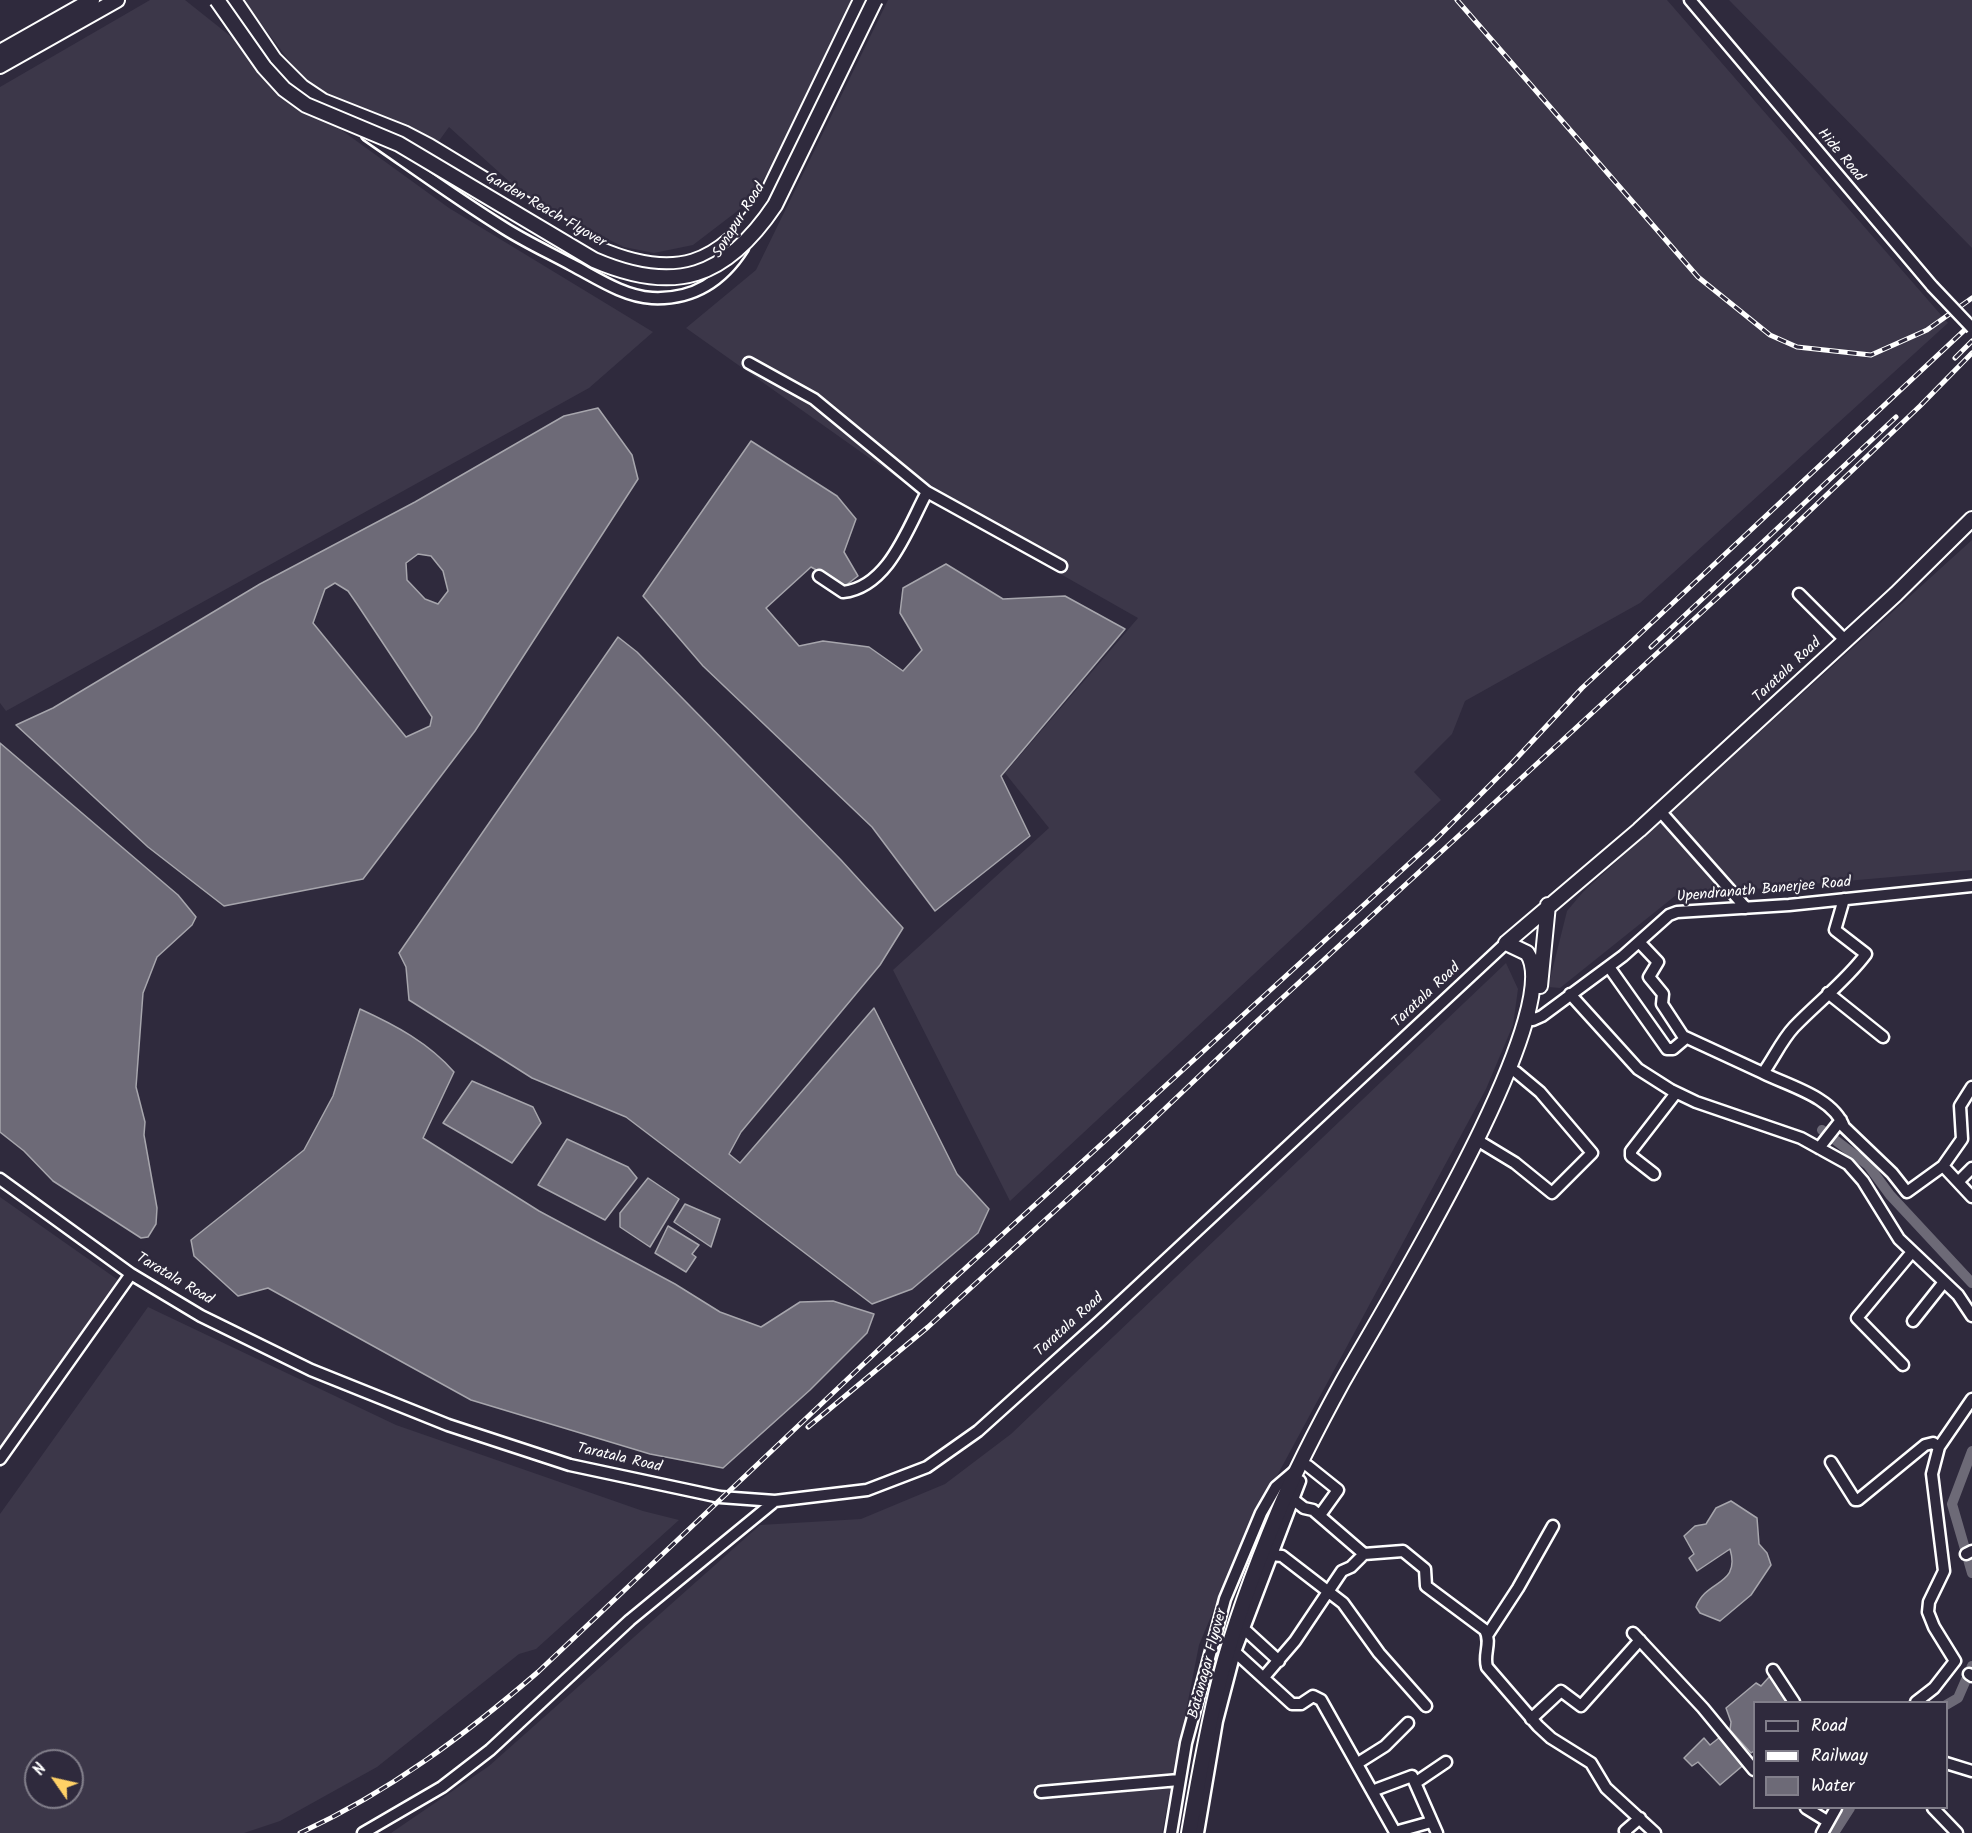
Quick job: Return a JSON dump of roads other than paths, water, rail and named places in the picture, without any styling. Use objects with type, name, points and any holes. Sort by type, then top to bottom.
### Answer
[{"type":"main road","points":[[0,52],[92,0]]},
{"type":"main road","points":[[0,66],[117,0]]},
{"type":"main road","name":"Garden Reach Flyover","points":[[217,0],[264,67],[284,88],[306,105],[399,144],[594,260],[623,272],[659,278],[696,273],[720,263],[742,248],[759,229],[775,205],[873,0]]},
{"type":"main road","name":"Garden Reach Flyover","points":[[233,0],[274,59],[292,79],[312,94],[404,133],[599,249],[627,260],[660,266],[693,261],[714,252],[734,239],[750,222],[765,199],[861,0]]},
{"type":"main road","name":"Taratala Road","points":[[1506,943],[1660,811],[1972,519]]},
{"type":"main road","points":[[1302,1472],[1482,1143],[1515,1072],[1542,974],[1548,905]]},
{"type":"main road","points":[[1302,1472],[1471,1151],[1531,1015],[1533,975],[1530,957],[1523,949],[1506,943]]},
{"type":"main road","name":"Batanagar Flyover","points":[[1189,1833],[1220,1677],[1252,1575],[1277,1515],[1302,1472]]},
{"type":"street","name":"Sonapur Road","points":[[233,0],[272,59],[303,92],[505,229],[624,292],[652,298],[680,295],[700,289],[715,282],[730,267],[796,157],[873,0]]},
{"type":"street","name":"Hide Road","points":[[1690,0],[1932,286],[1972,328]]},
{"type":"street","points":[[748,363],[814,399],[927,492],[1060,566]]},
{"type":"street","points":[[819,576],[843,592],[856,588],[883,571],[927,492]]},
{"type":"street","points":[[1799,594],[1845,640]]},
{"type":"street","points":[[1660,811],[1697,856],[1746,908]]},
{"type":"street","name":"Upendranath Banerjee Road","points":[[1531,1015],[1570,994],[1609,967],[1669,915],[1972,886]]},
{"type":"street","points":[[1763,1073],[1778,1046],[1793,1028],[1855,968],[1866,952],[1835,930],[1844,899]]},
{"type":"street","points":[[1639,942],[1658,962],[1649,977],[1663,994],[1662,1004],[1673,1023],[1686,1038],[1812,1095],[1841,1120],[1844,1126],[1895,1176],[1907,1192],[1943,1166],[1962,1139],[1960,1106],[1972,1087]]},
{"type":"street","name":"Taratala Road","points":[[0,1179],[131,1274],[201,1316],[311,1370],[448,1425],[570,1464],[720,1497],[775,1501],[867,1490],[907,1477],[953,1451],[1099,1322],[1506,943]]},
{"type":"street","points":[[1609,967],[1668,1049],[1672,1049],[1686,1038]]},
{"type":"street","points":[[1828,993],[1883,1037]]},
{"type":"street","points":[[1570,994],[1638,1069],[1676,1093],[1696,1102],[1785,1131],[1839,1157],[1856,1171],[1891,1228],[1912,1252],[1958,1295],[1972,1316]]},
{"type":"street","points":[[1482,1143],[1515,1163],[1552,1193],[1592,1153],[1540,1092],[1515,1072]]},
{"type":"street","points":[[1654,1174],[1631,1156],[1631,1151],[1676,1093]]},
{"type":"street","points":[[1819,1148],[1841,1120]]},
{"type":"street","points":[[1943,1166],[1972,1197]]},
{"type":"street","points":[[1958,1182],[1972,1168]]},
{"type":"street","points":[[1903,1365],[1857,1318],[1912,1252]]},
{"type":"street","points":[[0,1459],[131,1274]]},
{"type":"street","points":[[1913,1320],[1944,1282]]},
{"type":"street","points":[[1917,1701],[1934,1688],[1955,1661],[1934,1627],[1928,1612],[1929,1602],[1944,1571],[1932,1474],[1939,1447],[1972,1399]]},
{"type":"street","points":[[1831,1462],[1858,1500],[1925,1445],[1933,1443],[1939,1447]]},
{"type":"street","points":[[1198,1833],[1217,1721],[1234,1652],[1270,1555],[1294,1502],[1302,1472]]},
{"type":"street","points":[[1302,1472],[1338,1490],[1320,1515]]},
{"type":"street","points":[[1171,1833],[1179,1780],[1202,1677],[1225,1599],[1261,1512],[1276,1487],[1302,1472]]},
{"type":"street","points":[[363,1833],[442,1787],[490,1750],[630,1620],[775,1501]]},
{"type":"street","points":[[1294,1502],[1320,1515],[1364,1554]]},
{"type":"street","points":[[1553,1526],[1518,1588],[1488,1634],[1487,1667],[1531,1719],[1551,1738],[1591,1763],[1606,1788],[1655,1833]]},
{"type":"street","points":[[1264,1677],[1279,1661],[1342,1571],[1351,1567],[1364,1554],[1398,1550],[1408,1553],[1425,1569],[1426,1586],[1471,1618],[1488,1634]]},
{"type":"street","points":[[1270,1555],[1282,1556],[1349,1610],[1379,1653],[1426,1706]]},
{"type":"street","points":[[1243,1628],[1279,1661]]},
{"type":"street","points":[[1531,1719],[1561,1691],[1581,1706],[1636,1637],[1751,1757]]},
{"type":"street","points":[[1234,1652],[1292,1704],[1300,1704],[1313,1696],[1319,1697],[1358,1762],[1395,1832],[1431,1822]]},
{"type":"street","points":[[1773,1670],[1793,1701]]},
{"type":"street","points":[[1358,1762],[1385,1746],[1408,1723]]},
{"type":"street","points":[[1415,1783],[1446,1762]]},
{"type":"street","points":[[1948,1763],[1972,1771]]},
{"type":"street","points":[[1372,1791],[1412,1776],[1437,1833]]},
{"type":"street","points":[[1041,1792],[1179,1780]]},
{"type":"street","points":[[1808,1809],[1827,1821]]},
{"type":"street","points":[[1822,1833],[1835,1809]]},
{"type":"street","points":[[1934,1809],[1957,1833]]},
{"type":"street","points":[[1626,1833],[1640,1818]]},
{"type":"water","points":[[598,408],[632,455],[638,479],[475,731],[363,879],[224,906],[148,847],[16,725],[53,708],[260,584],[415,502],[564,416]],"holes":[[[418,554],[431,556],[443,571],[448,591],[438,604],[425,599],[407,580],[406,563]],[[335,583],[348,591],[357,604],[432,717],[430,726],[406,737],[313,623],[325,589]]]},
{"type":"water","points":[[751,441],[837,496],[856,519],[844,552],[858,576],[845,586],[811,567],[766,608],[799,646],[823,641],[869,647],[903,671],[922,650],[900,613],[903,588],[946,564],[1003,599],[1065,596],[1125,629],[1001,776],[1030,836],[935,911],[872,827],[703,666],[643,596]]},
{"type":"water","points":[[618,637],[637,652],[841,860],[903,928],[880,965],[741,1132],[729,1154],[740,1163],[874,1008],[957,1174],[989,1209],[978,1233],[912,1289],[872,1304],[626,1117],[532,1078],[409,1000],[406,967],[399,953]]},
{"type":"water","points":[[0,743],[178,895],[196,917],[192,925],[157,957],[143,993],[136,1087],[145,1122],[144,1135],[157,1208],[156,1224],[148,1237],[141,1238],[53,1181],[24,1151],[0,1132]]},
{"type":"water","points":[[360,1009],[411,1036],[434,1052],[454,1072],[423,1138],[539,1211],[675,1284],[720,1312],[761,1327],[800,1302],[833,1301],[874,1314],[867,1333],[810,1390],[723,1468],[650,1454],[471,1400],[268,1288],[238,1296],[194,1256],[191,1240],[304,1150],[333,1096]]},
{"type":"water","points":[[472,1081],[533,1107],[541,1123],[512,1163],[443,1123]]},
{"type":"water","points":[[567,1139],[628,1167],[637,1178],[605,1220],[538,1185]]},
{"type":"water","points":[[648,1178],[679,1199],[650,1247],[620,1227],[620,1213]]},
{"type":"water","points":[[685,1204],[720,1219],[711,1247],[674,1222]]},
{"type":"water","points":[[668,1226],[699,1245],[692,1254],[696,1257],[686,1272],[655,1253]]},
{"type":"water","points":[[1731,1501],[1757,1518],[1759,1544],[1767,1553],[1771,1565],[1751,1595],[1720,1621],[1700,1613],[1696,1607],[1707,1591],[1727,1576],[1731,1570],[1730,1549],[1697,1571],[1689,1558],[1694,1554],[1684,1536],[1695,1526],[1706,1524],[1716,1508]]},
{"type":"water","points":[[1770,1676],[1790,1701],[1753,1701],[1753,1752],[1751,1753],[1730,1730],[1731,1722],[1726,1708],[1756,1683],[1761,1686]]},
{"type":"water","points":[[1724,1734],[1747,1762],[1720,1785],[1698,1762],[1692,1766],[1684,1758],[1704,1738],[1710,1745]]},
{"type":"waterway","points":[[1822,1130],[1868,1165],[1890,1195],[1972,1283]]},
{"type":"waterway","points":[[1972,1451],[1952,1504],[1972,1573]]},
{"type":"waterway","points":[[1948,1704],[1958,1698],[1972,1666]]},
{"type":"waterway","points":[[1834,1833],[1849,1809]]},
{"type":"railway","points":[[1457,0],[1698,277],[1770,335],[1797,347],[1871,355],[1927,330],[1972,298]]},
{"type":"railway","points":[[300,1833],[333,1817],[425,1761],[483,1718],[538,1672],[947,1285],[1436,839],[1513,762],[1582,688],[1972,323]]},
{"type":"railway","points":[[1955,358],[1972,341]]},
{"type":"railway","points":[[808,1427],[928,1327],[1113,1158],[1254,1024],[1753,565],[1920,406],[1972,353]]},
{"type":"railway","points":[[1651,647],[1896,417]]}]
